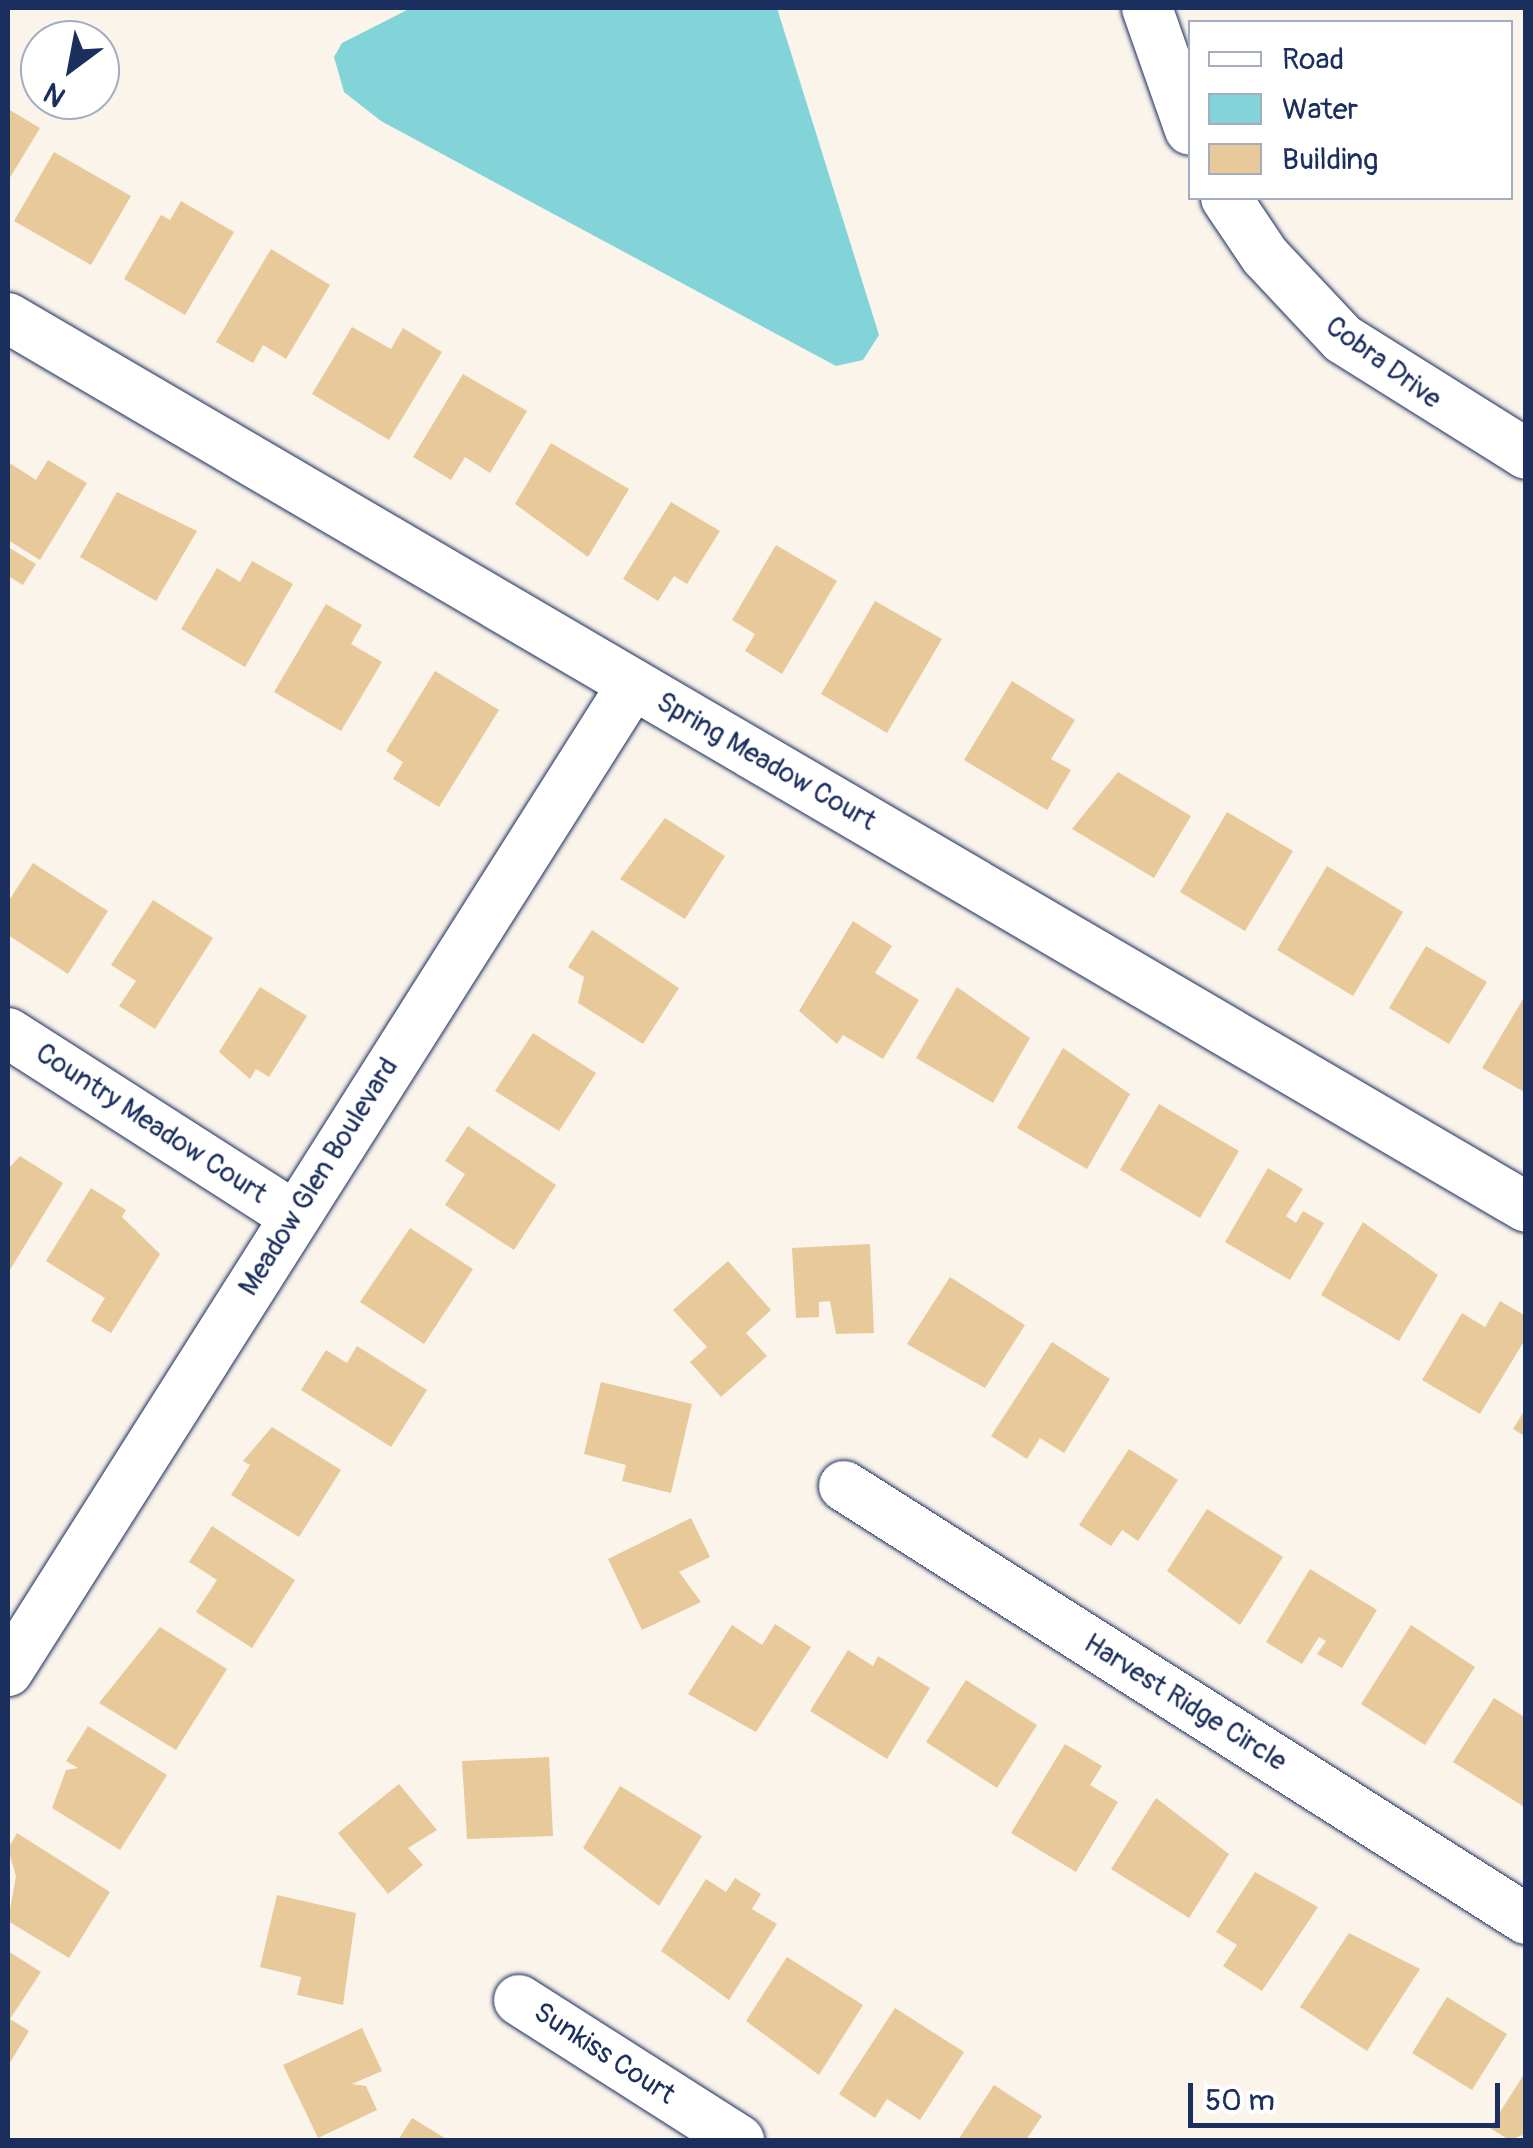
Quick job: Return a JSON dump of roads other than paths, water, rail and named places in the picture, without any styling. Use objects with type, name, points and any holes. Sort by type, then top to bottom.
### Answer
[{"type":"street","points":[[1147,8],[1188,124]]},
{"type":"street","name":"Cobra Drive","points":[[1227,200],[1264,256],[1343,339],[1526,454]]},
{"type":"street","name":"Spring Meadow Court","points":[[8,318],[1526,1206]]},
{"type":"street","name":"Meadow Glen Boulevard","points":[[8,1671],[633,684]]},
{"type":"street","name":"Country Meadow Court","points":[[8,1033],[294,1216]]},
{"type":"street","name":"Harvest Ridge Circle","points":[[844,1486],[1526,1920]]},
{"type":"street","name":"Sunkiss Court","points":[[520,2000],[739,2140]]},
{"type":"water","points":[[411,8],[777,8],[879,335],[863,360],[836,366],[381,121],[344,92],[334,57],[342,43]]}]
